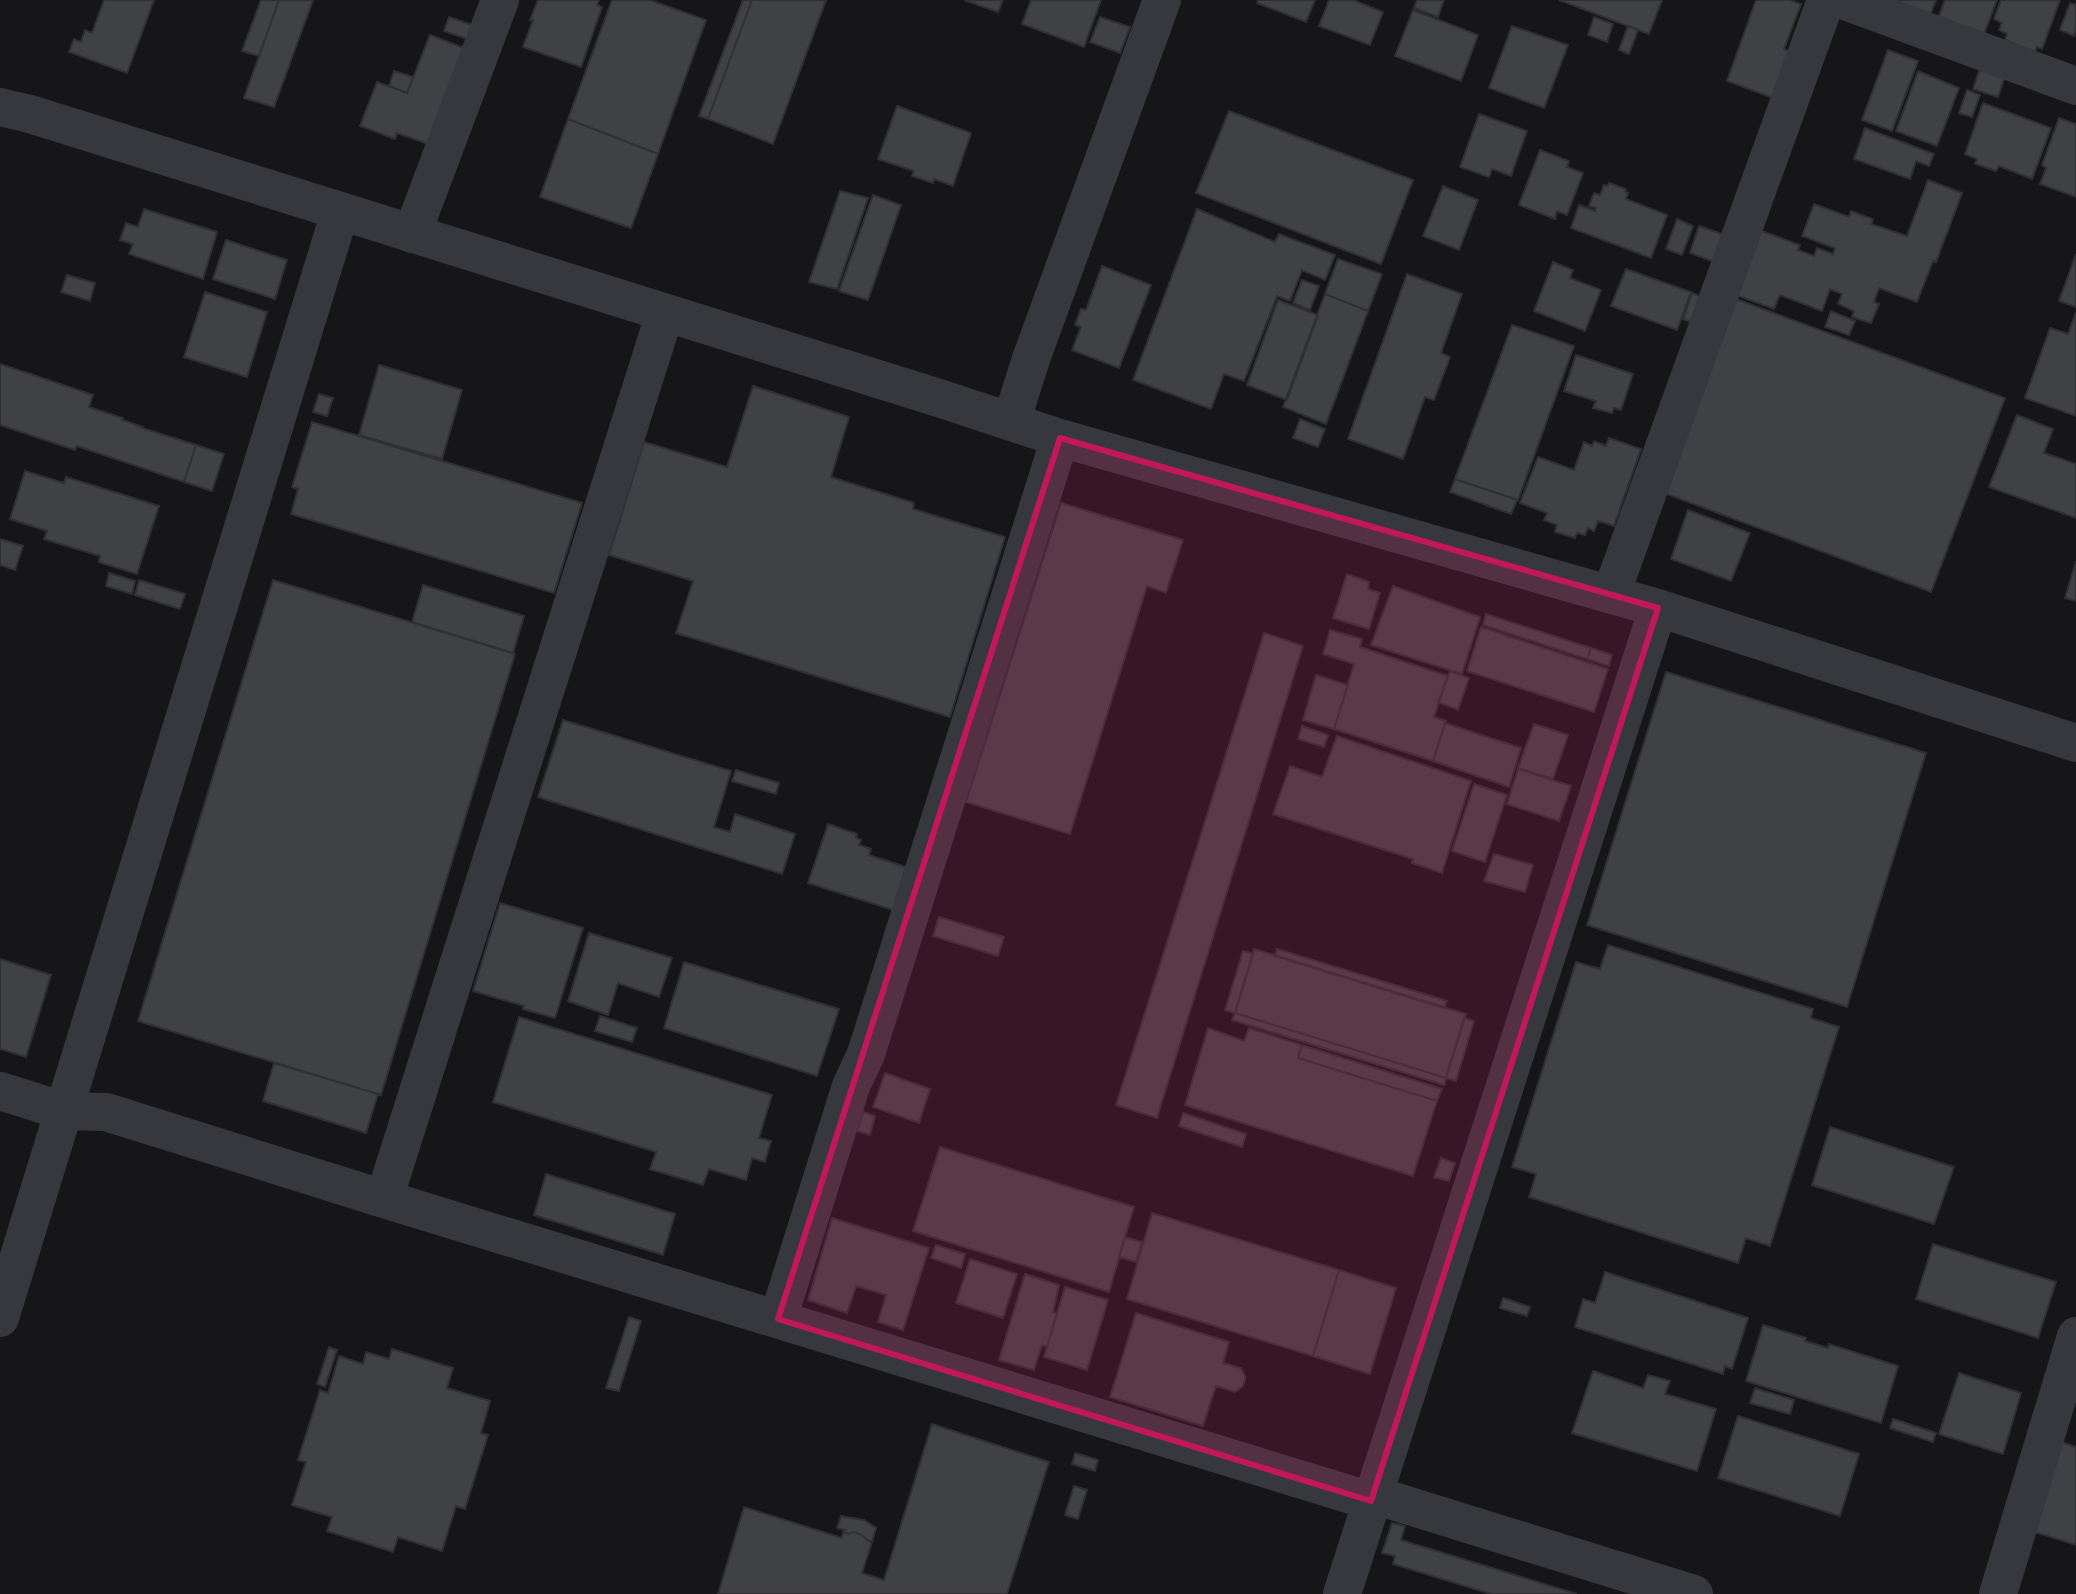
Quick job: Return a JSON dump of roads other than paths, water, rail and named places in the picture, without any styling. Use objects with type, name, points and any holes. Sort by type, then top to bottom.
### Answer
[{"type":"street","points":[[412,234],[500,0]]},
{"type":"street","points":[[1011,422],[1162,0]]},
{"type":"street","points":[[1611,594],[1826,0]]},
{"type":"street","points":[[1842,0],[2076,86]]},
{"type":"street","points":[[0,107],[1060,438],[1658,608],[2076,743]]},
{"type":"street","points":[[0,1318],[340,212]]},
{"type":"street","points":[[384,1199],[665,313]]},
{"type":"street","points":[[778,1319],[851,1086],[871,1039],[1060,438]]},
{"type":"street","points":[[1342,1594],[1658,608]]},
{"type":"street","points":[[0,1091],[64,1111],[106,1112],[778,1319],[1694,1594]]},
{"type":"street","points":[[1998,1594],[2076,1336]]}]
